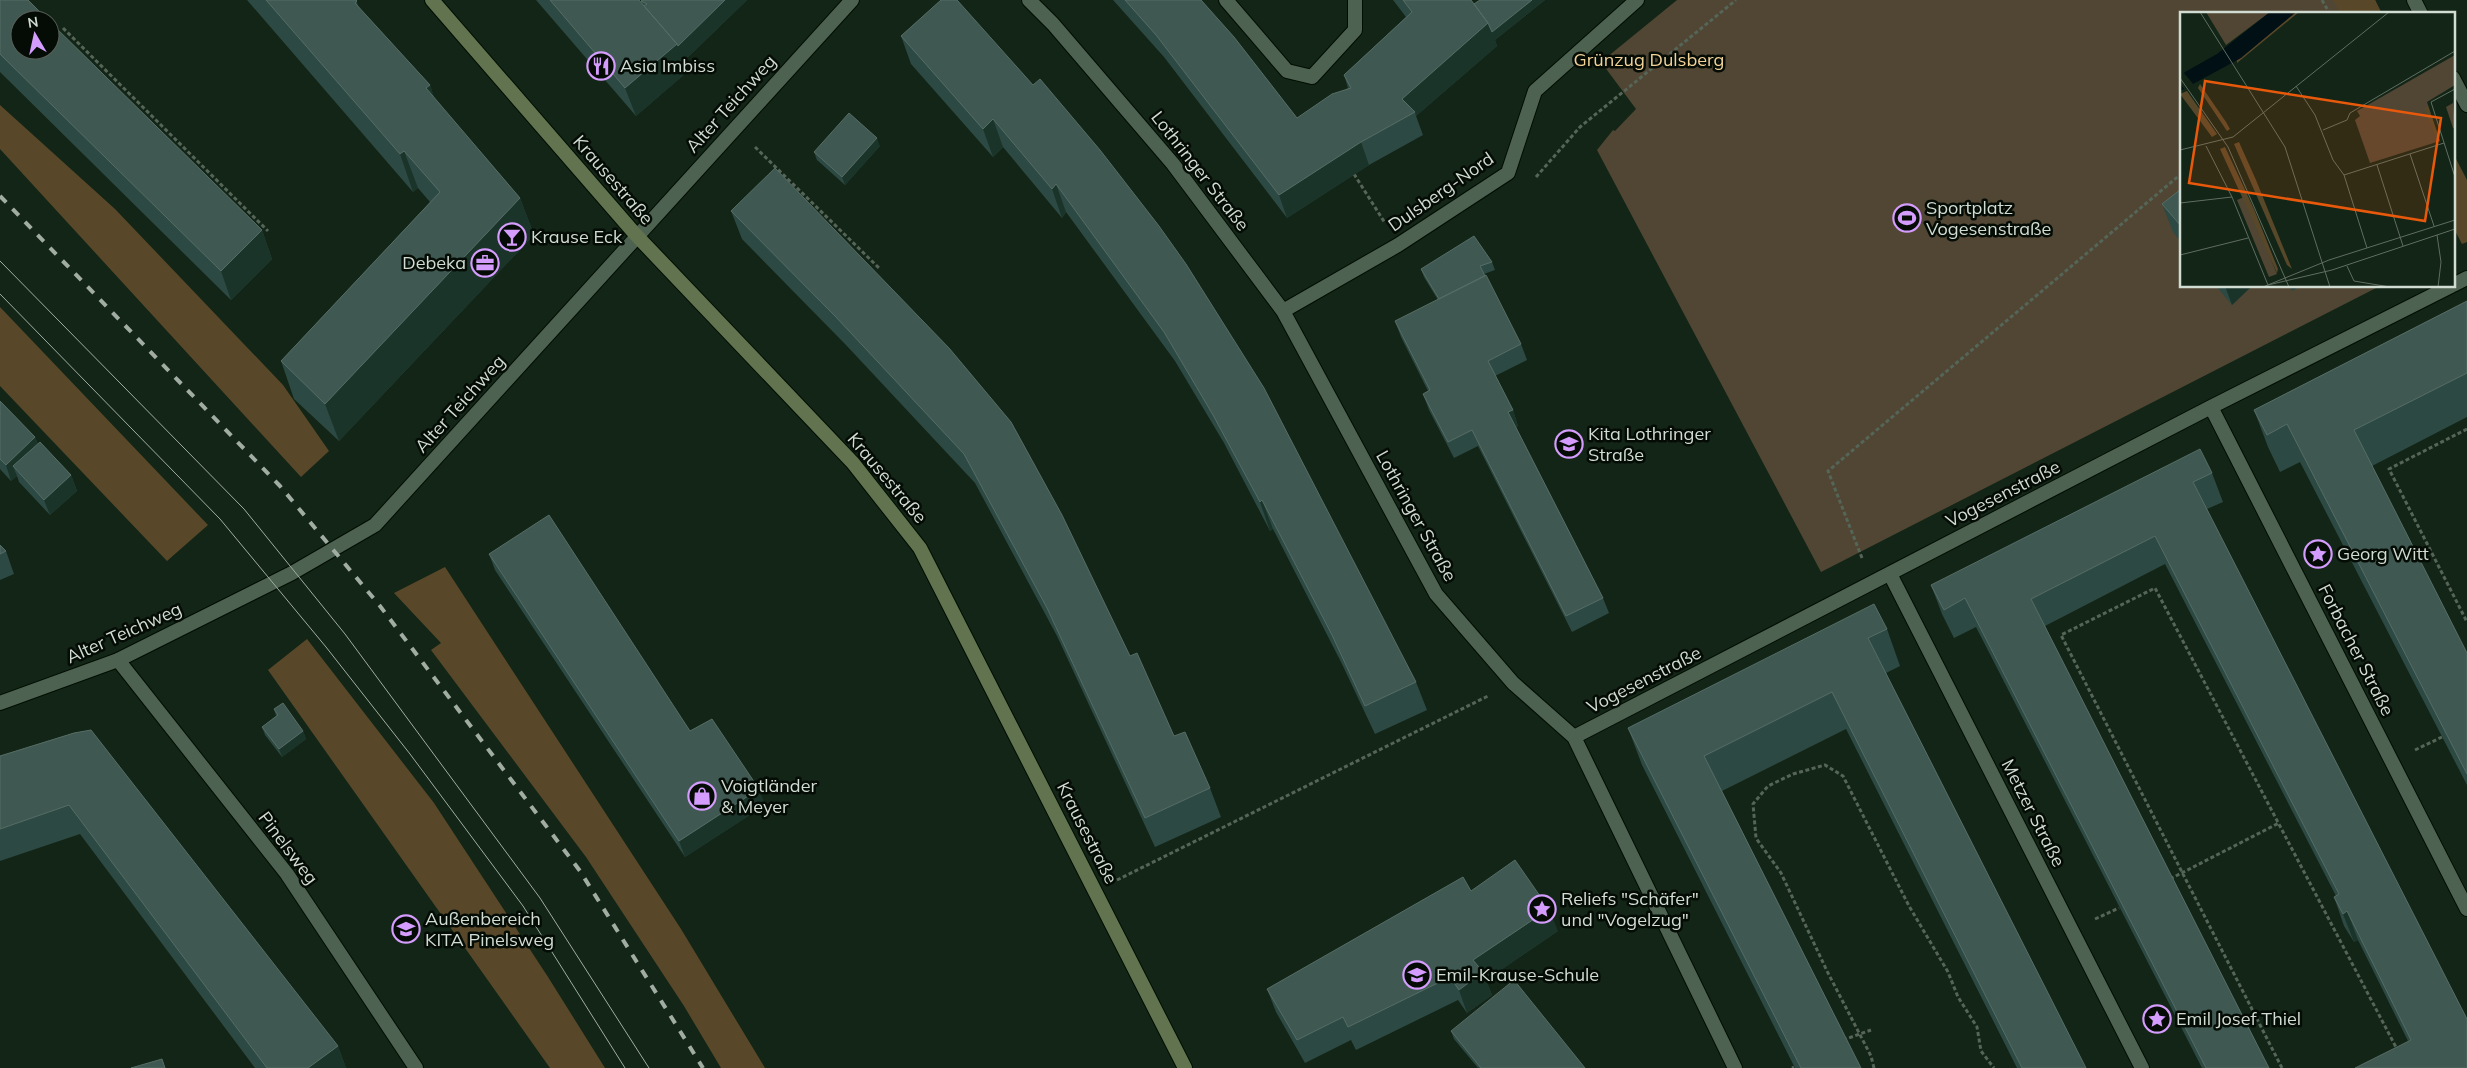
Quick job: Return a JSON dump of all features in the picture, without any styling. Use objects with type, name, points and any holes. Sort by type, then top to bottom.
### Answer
[{"type":"main road","name":"Krausestraße","points":[[432,0],[636,235],[853,463],[920,548],[1186,1068]]},
{"type":"street","name":"Alter Teichweg","points":[[0,703],[118,660],[292,573],[375,525],[448,447],[636,235],[852,0]]},
{"type":"street","name":"Lothringer Straße","points":[[1030,0],[1053,24],[1173,164],[1283,311],[1436,594],[1513,683],[1574,737],[1735,1068]]},
{"type":"street","points":[[1226,0],[1287,71],[1312,78],[1356,30],[1355,0]]},
{"type":"street","name":"Dulsberg-Nord","points":[[1283,311],[1398,245],[1508,173],[1535,91],[1637,0]]},
{"type":"street","points":[[2414,0],[2420,12]]},
{"type":"street","points":[[2454,80],[2467,105]]},
{"type":"street","name":"Vogesenstraße","points":[[2454,285],[2467,278]]},
{"type":"street","name":"Vogesenstraße","points":[[1574,737],[2211,407],[2448,288]]},
{"type":"street","name":"Forbacher Straße","points":[[2211,407],[2467,909]]},
{"type":"street","name":"Metzer Straße","points":[[1890,574],[2142,1068]]},
{"type":"street","name":"Pinelsweg","points":[[118,660],[287,874],[416,1068]]},
{"type":"path","points":[[1580,127],[1736,0]]},
{"type":"path","points":[[2322,0],[2329,12]]},
{"type":"path","points":[[63,28],[268,231]]},
{"type":"path","points":[[735,127],[879,268]]},
{"type":"path","points":[[1354,174],[1398,245]]},
{"type":"path","points":[[1872,584],[1828,470],[2180,175]]},
{"type":"path","points":[[2467,430],[2389,469],[2467,622]]},
{"type":"path","points":[[2282,1068],[2061,635],[2155,588],[2399,1052]]},
{"type":"path","points":[[1095,891],[1513,683]]},
{"type":"path","points":[[1874,1068],[1871,1056],[1827,971],[1781,873],[1756,838],[1753,804],[1768,786],[1793,774],[1825,765],[1844,776],[1909,906],[1948,972],[1958,997],[1976,1027],[1981,1051],[1994,1068]]},
{"type":"path","points":[[2170,879],[2279,823]]},
{"type":"path","points":[[1842,1040],[1871,1030]]},
{"type":"green space","name":"Sportplatz Vogesenstraße","points":[[1677,0],[2375,0],[2381,12],[2180,12],[2180,288],[2376,288],[1821,572],[1597,150],[1613,130],[1615,131],[1636,109],[1601,62]]},
{"type":"shaded area","points":[[2333,0],[2375,0],[2381,12],[2340,12]]},
{"type":"shaded area","points":[[0,105],[115,209],[283,385],[329,451],[301,477],[0,149]]},
{"type":"shaded area","points":[[2454,155],[2467,180],[2467,242],[2462,244],[2454,229]]},
{"type":"shaded area","points":[[0,307],[208,525],[167,561],[0,386]]},
{"type":"shaded area","points":[[445,567],[681,929],[765,1068],[721,1068],[684,1006],[586,857],[431,650],[441,643],[394,593]]},
{"type":"shaded area","points":[[307,639],[434,803],[605,1068],[550,1068],[268,670]]},
{"type":"building","points":[[0,0],[28,0],[38,10],[10,10],[10,60],[60,60],[60,32],[262,230],[221,271],[0,54]]},
{"type":"building","points":[[266,0],[356,0],[355,3],[430,85],[426,88],[520,198],[325,404],[281,361],[440,192],[404,151],[400,154]]},
{"type":"building","points":[[550,0],[639,0],[677,44],[625,88]]},
{"type":"building","points":[[642,0],[725,0],[678,46],[644,6],[647,4]]},
{"type":"building","points":[[941,0],[957,0],[1033,85],[1040,79],[1100,150],[1186,264],[1264,388],[1416,682],[1365,706],[1332,635],[1262,500],[1260,502],[1213,415],[1164,332],[1056,184],[1052,189],[993,119],[983,129],[901,36]]},
{"type":"building","points":[[1125,0],[1201,0],[1234,37],[1297,118],[1332,94],[1351,88],[1344,75],[1412,12],[1403,0],[1471,0],[1488,23],[1402,99],[1415,112],[1361,142],[1279,195],[1156,35]]},
{"type":"building","points":[[1480,0],[1532,0],[1492,32],[1488,23],[1474,4]]},
{"type":"building","points":[[849,113],[877,138],[842,177],[814,152]]},
{"type":"building","points":[[775,168],[949,348],[1011,422],[1062,515],[1130,656],[1137,653],[1174,736],[1185,732],[1210,788],[1145,818],[1047,608],[964,454],[835,316],[731,211]]},
{"type":"building","points":[[2180,190],[2180,225],[2162,204]]},
{"type":"building","points":[[1474,236],[1492,262],[1480,266],[1485,276],[1439,299],[1421,269]]},
{"type":"building","points":[[1486,275],[1521,344],[1488,361],[1513,410],[1508,412],[1603,598],[1566,616],[1472,430],[1448,442],[1423,394],[1430,390],[1395,321]]},
{"type":"building","points":[[2467,301],[2467,373],[2354,430],[2467,653],[2467,774],[2287,424],[2267,435],[2254,410]]},
{"type":"building","points":[[0,401],[35,437],[6,465],[0,459]]},
{"type":"building","points":[[40,442],[71,475],[44,500],[13,466]]},
{"type":"building","points":[[2200,449],[2212,473],[2193,482],[2467,1019],[2467,1068],[2355,1068],[2411,1040],[2347,911],[2343,914],[2334,897],[2339,894],[2155,536],[2031,599],[2269,1068],[2206,1068],[1965,598],[1944,610],[1931,585]]},
{"type":"building","points":[[549,515],[690,731],[712,719],[759,789],[679,841],[489,554]]},
{"type":"building","points":[[0,545],[6,551],[0,554]]},
{"type":"building","points":[[1874,604],[1887,629],[1868,638],[2086,1068],[2022,1068],[1832,692],[1704,756],[1861,1068],[1801,1068],[1628,728]]},
{"type":"building","points":[[283,703],[303,731],[279,749],[262,727],[278,715],[274,709]]},
{"type":"building","points":[[91,730],[338,1046],[308,1068],[267,1068],[69,805],[0,829],[0,756],[74,733]]},
{"type":"building","points":[[1515,860],[1549,909],[1473,960],[1483,972],[1459,990],[1450,977],[1348,1027],[1343,1017],[1297,1040],[1267,989],[1463,877],[1471,891]]},
{"type":"building","points":[[1514,980],[1585,1068],[1481,1068],[1451,1031]]},
{"type":"building","points":[[162,1059],[165,1068],[131,1068]]},
{"type":"tram line","points":[[0,261],[244,509],[345,634],[540,898],[649,1068]]},
{"type":"tram line","points":[[0,294],[220,519],[326,647],[410,754],[523,906],[625,1068]]},
{"type":"railway","points":[[0,196],[280,486],[380,606],[580,871],[703,1068]]},
{"type":"place","name":"Asia Imbiss","points":[[601,66]]},
{"type":"place","name":"Sportplatz Vogesenstraße","points":[[1907,218]]},
{"type":"place","name":"Krause Eck","points":[[512,237]]},
{"type":"place","name":"Debeka","points":[[485,263]]},
{"type":"place","name":"Kita Lothringer Straße","points":[[1569,444]]},
{"type":"place","name":"Georg Witt","points":[[2318,554]]},
{"type":"place","name":"Voigtländer & Meyer","points":[[702,796]]},
{"type":"place","name":"Reliefs \"Schäfer\" und \"Vogelzug\"","points":[[1542,909]]},
{"type":"place","name":"Außenbereich KITA Pinelsweg","points":[[406,929]]},
{"type":"place","name":"Emil-Krause-Schule","points":[[1417,975]]},
{"type":"place","name":"Emil Josef Thiel","points":[[2157,1019]]},
{"type":"park label","name":"Grünzug Dulsberg","points":[[1649,60]]}]
